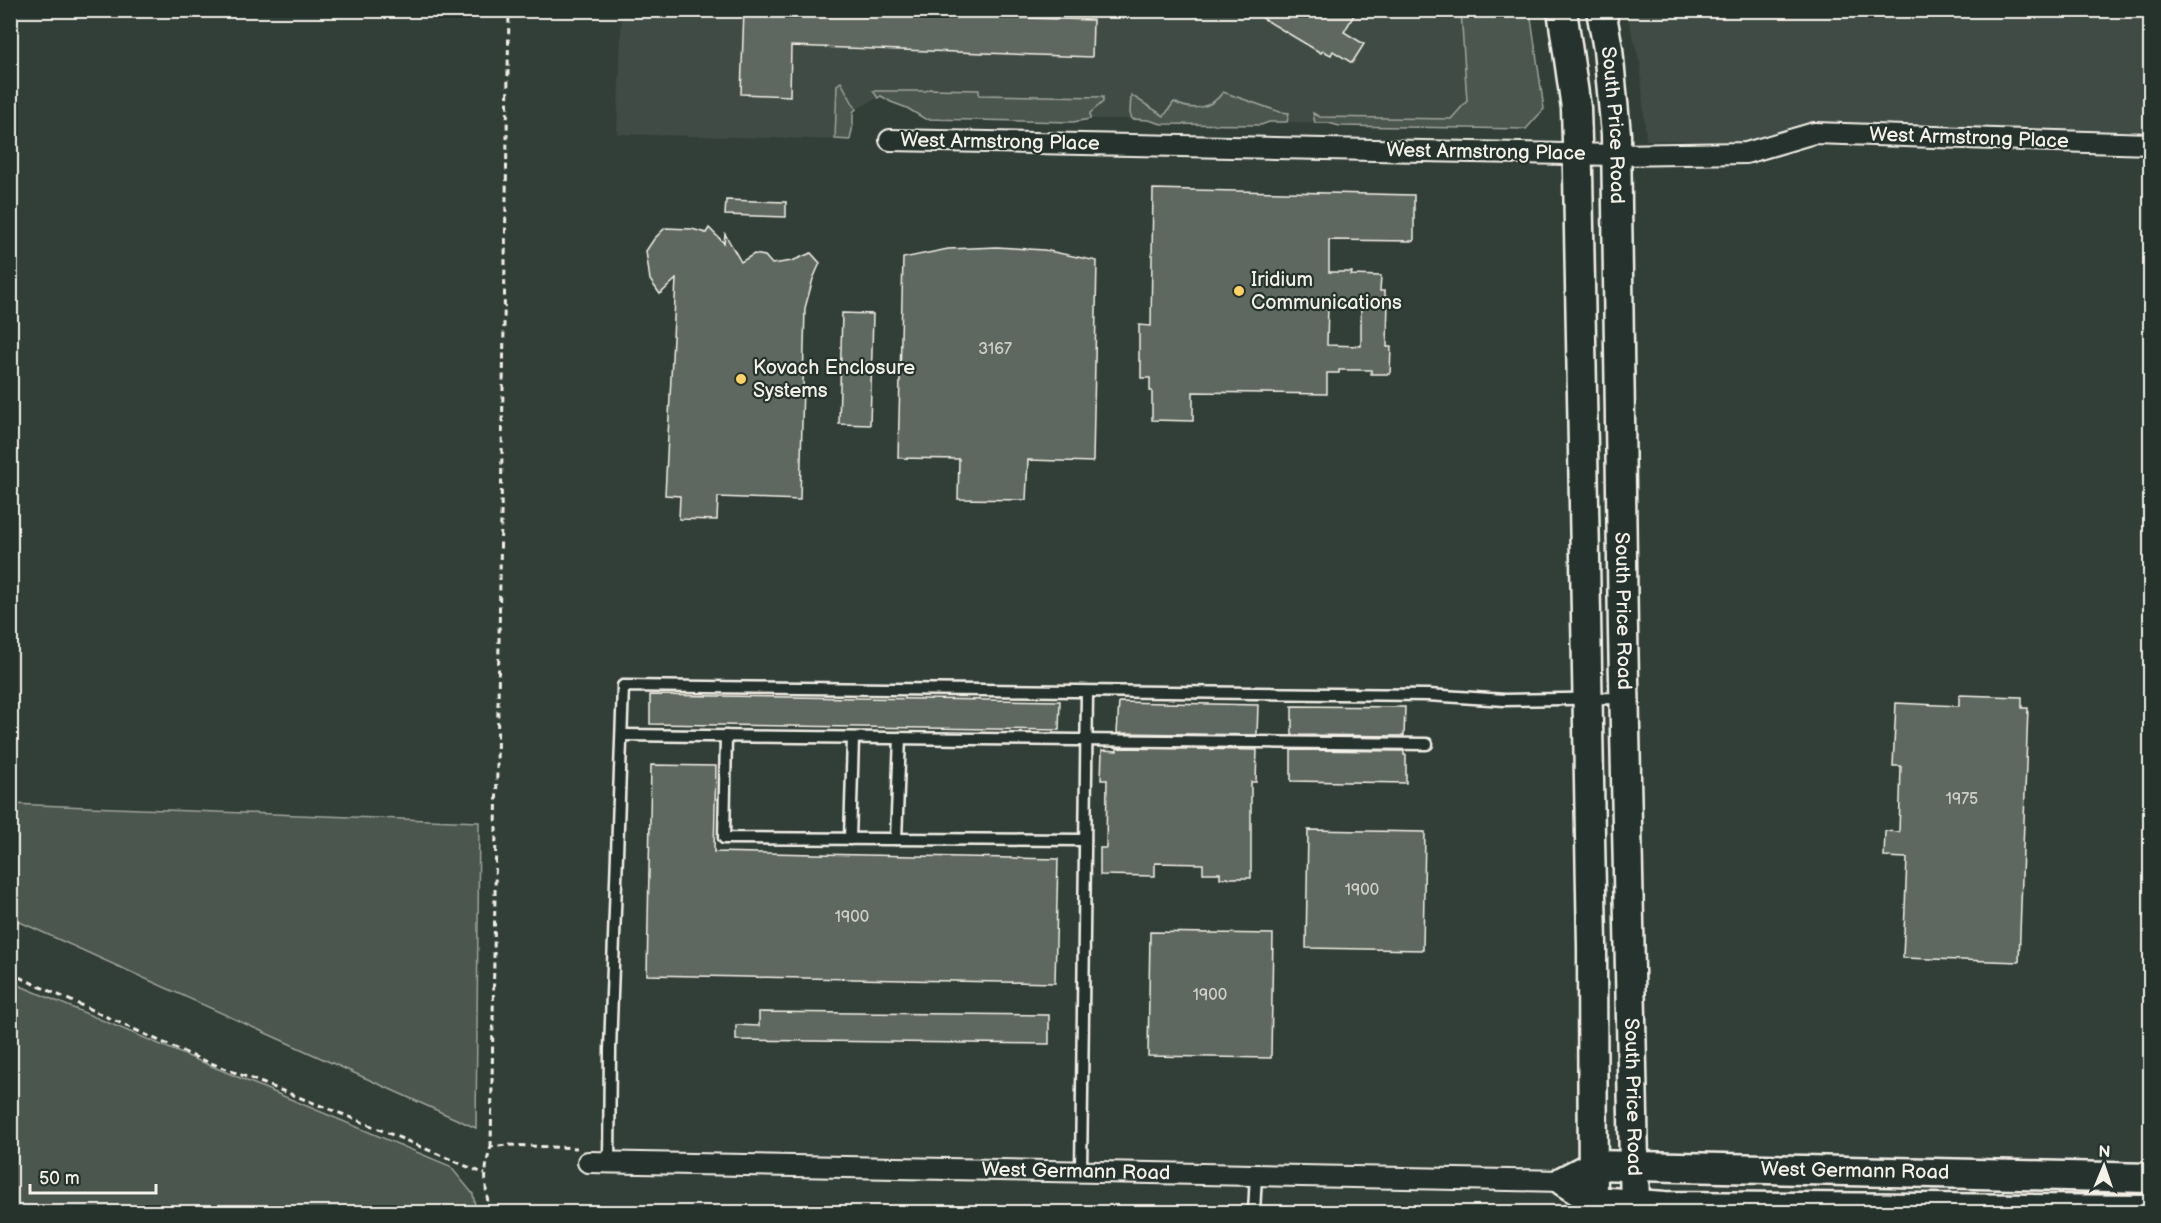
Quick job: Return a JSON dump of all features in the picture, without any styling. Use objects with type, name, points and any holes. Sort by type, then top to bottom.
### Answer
[{"type":"main road","name":"South Price Road","points":[[1562,10],[1576,108],[1578,154],[1594,1207]]},
{"type":"main road","name":"South Price Road","points":[[1601,10],[1614,96],[1636,1208]]},
{"type":"main road","name":"West Germann Road","points":[[1563,1181],[1594,1165],[2151,1178]]},
{"type":"main road","points":[[1563,1181],[1594,1207]]},
{"type":"main road","name":"West Germann Road","points":[[1594,1207],[2151,1210]]},
{"type":"street","name":"West Armstrong Place","points":[[890,140],[1615,155],[1746,153],[1814,133],[2151,144]]},
{"type":"street","name":"West Germann Road","points":[[598,1162],[1563,1181]]},
{"type":"lane","points":[[598,1162],[610,1050],[623,687],[1428,696],[1504,700],[1625,698]]},
{"type":"lane","points":[[1081,1172],[1087,692]]},
{"type":"lane","points":[[622,735],[1427,744]]},
{"type":"lane","points":[[726,736],[724,838],[1085,840]]},
{"type":"lane","points":[[850,839],[853,738]]},
{"type":"lane","points":[[896,839],[900,738]]},
{"type":"lane","points":[[1254,1212],[1256,1175]]},
{"type":"path","points":[[490,1212],[484,1184],[486,1161],[491,1147],[510,10]]},
{"type":"path","points":[[10,973],[195,1057],[355,1119],[485,1174]]},
{"type":"path","points":[[491,1147],[507,1145],[584,1149],[597,1156],[598,1162]]},
{"type":"shaded area","points":[[622,10],[1530,11],[1544,109],[1526,129],[1340,126],[1328,123],[1287,122],[1269,122],[1261,125],[1162,124],[1132,119],[1090,119],[1073,122],[925,119],[881,96],[853,111],[850,140],[617,134]]},
{"type":"shaded area","points":[[1461,11],[1530,11],[1544,109],[1526,129],[1340,126],[1315,123],[1313,113],[1320,117],[1451,119],[1467,101]]},
{"type":"shaded area","points":[[1626,11],[2150,11],[2150,151],[1646,140],[1640,63]]},
{"type":"shaded area","points":[[841,82],[856,109],[853,112],[850,140],[835,139],[837,85]]},
{"type":"shaded area","points":[[929,89],[979,90],[979,95],[1103,97],[1103,102],[1090,113],[1090,119],[1073,122],[925,119],[881,96],[878,98],[873,91],[926,91]]},
{"type":"shaded area","points":[[1223,92],[1289,113],[1287,122],[1269,122],[1261,125],[1162,124],[1132,119],[1130,113],[1131,95],[1164,116],[1174,102],[1188,107],[1201,107],[1213,102]]},
{"type":"shaded area","points":[[11,804],[479,822],[476,1128],[11,918]]},
{"type":"shaded area","points":[[11,982],[450,1166],[473,1194],[476,1212],[11,1212]]},
{"type":"building","points":[[744,10],[959,10],[959,16],[1093,20],[1092,57],[791,46],[790,96],[741,94]]},
{"type":"building","points":[[1249,10],[1357,10],[1344,32],[1364,44],[1352,63],[1333,51],[1331,55],[1323,51],[1321,53]]},
{"type":"building","points":[[1153,189],[1414,195],[1414,241],[1329,240],[1329,272],[1381,276],[1380,291],[1385,291],[1385,297],[1388,297],[1387,347],[1391,347],[1390,374],[1371,374],[1371,370],[1339,370],[1339,373],[1327,373],[1327,394],[1193,392],[1193,421],[1152,420],[1150,378],[1141,378],[1141,361],[1139,361],[1139,325],[1151,326]],"holes":[[[1328,304],[1361,304],[1361,346],[1327,345]]]},
{"type":"building","points":[[726,200],[786,202],[786,217],[725,215]]},
{"type":"building","points":[[665,228],[692,229],[706,233],[709,228],[724,243],[725,234],[741,262],[754,254],[765,256],[772,264],[792,261],[811,253],[820,263],[805,308],[800,500],[718,497],[717,520],[679,519],[680,496],[665,495],[676,279],[660,294],[650,280],[646,251]]},
{"type":"building","points":[[997,247],[1044,250],[1097,261],[1093,462],[1028,460],[1026,500],[958,499],[959,459],[898,458],[903,258],[948,249]]},
{"type":"building","points":[[842,313],[873,314],[870,425],[839,424]]},
{"type":"building","points":[[650,695],[1060,701],[1059,730],[650,724]]},
{"type":"building","points":[[1959,695],[2022,697],[2022,708],[2028,708],[2019,962],[1903,958],[1907,858],[1884,857],[1885,831],[1899,832],[1901,766],[1893,766],[1896,703],[1959,706]]},
{"type":"building","points":[[1119,702],[1258,705],[1257,735],[1117,733]]},
{"type":"building","points":[[1292,706],[1405,707],[1404,736],[1292,735]]},
{"type":"building","points":[[1117,748],[1257,750],[1256,782],[1251,782],[1251,878],[1220,878],[1220,873],[1203,873],[1203,864],[1155,863],[1155,876],[1100,875],[1100,848],[1106,848],[1107,780],[1101,780],[1102,750],[1117,751]]},
{"type":"building","points":[[1291,750],[1404,751],[1406,783],[1291,781]]},
{"type":"building","points":[[651,765],[716,766],[714,852],[1058,859],[1055,983],[647,975]]},
{"type":"building","points":[[1308,830],[1425,832],[1423,950],[1306,948]]},
{"type":"building","points":[[1150,932],[1273,934],[1271,1058],[1148,1056]]},
{"type":"building","points":[[759,1012],[1049,1015],[1049,1044],[736,1040],[736,1025],[759,1026]]},
{"type":"place","name":"Iridium Communications","points":[[1239,291]]},
{"type":"place","name":"Kovach Enclosure Systems","points":[[741,379]]}]
